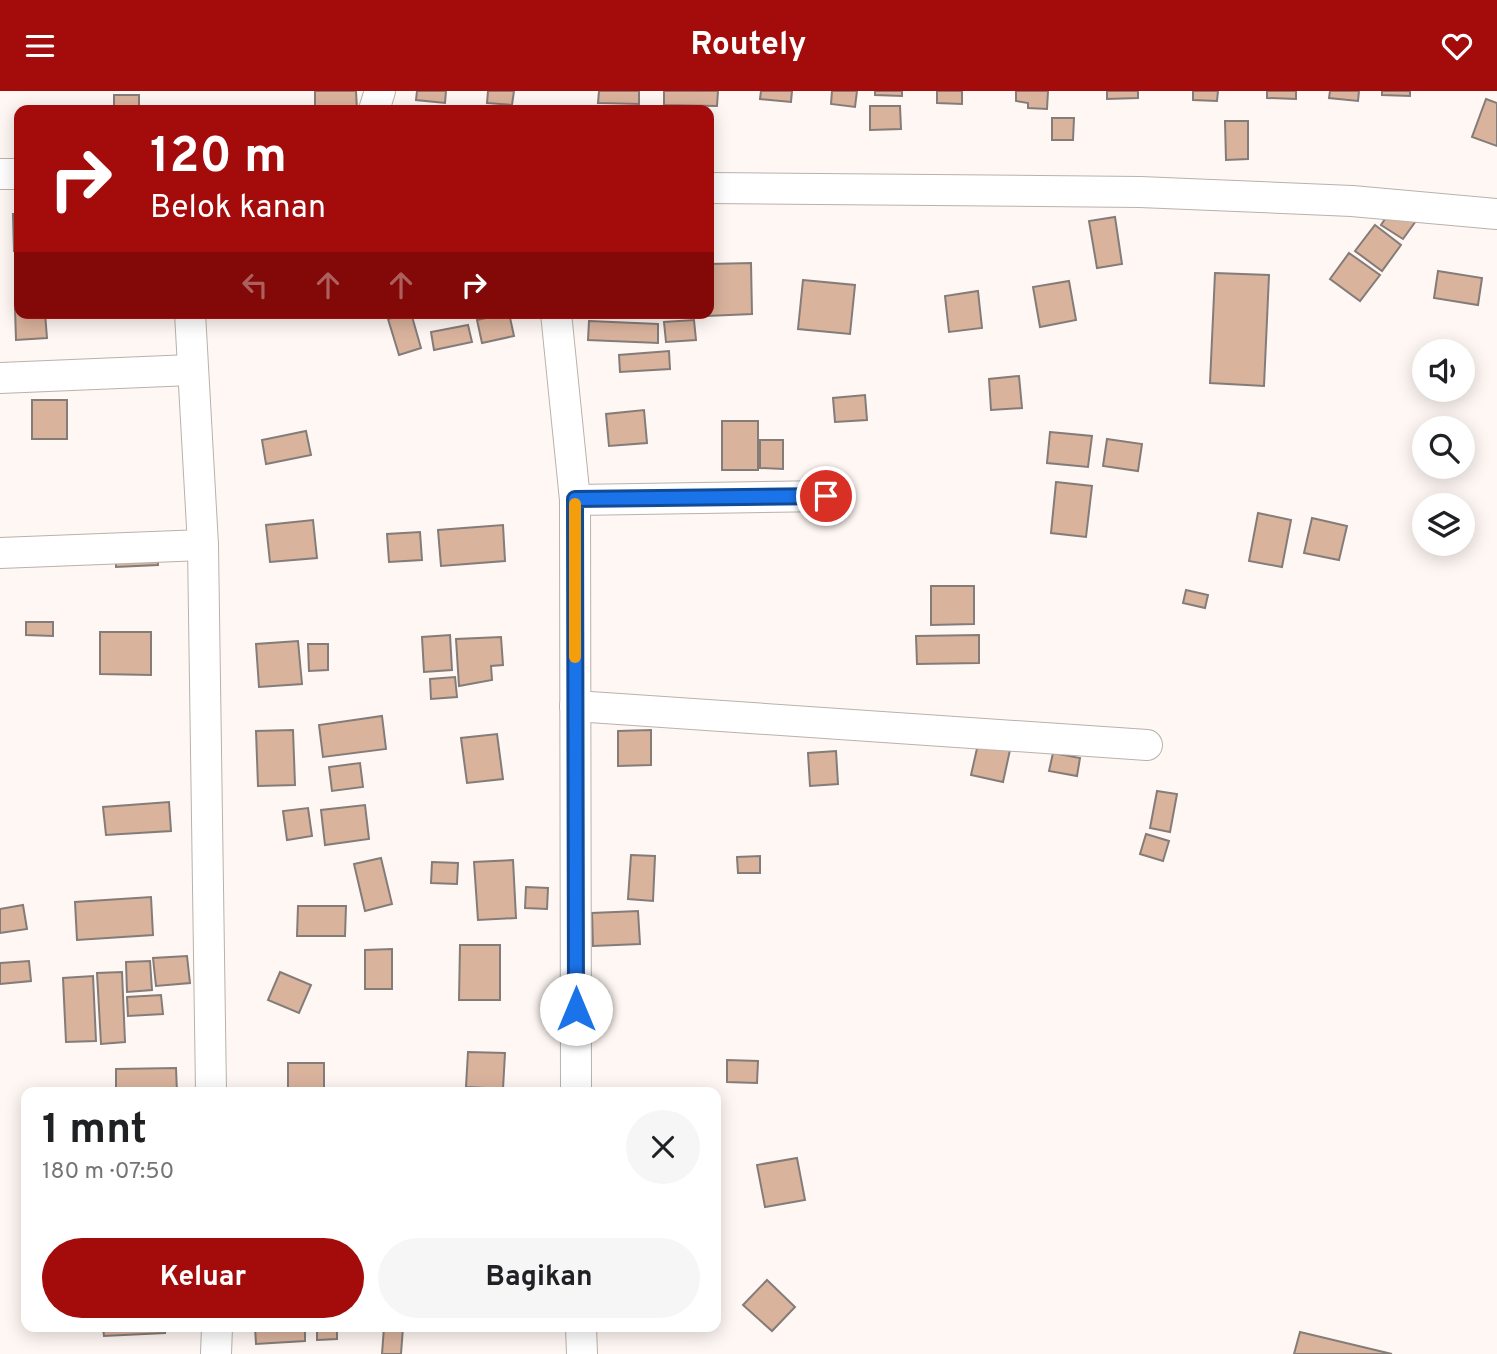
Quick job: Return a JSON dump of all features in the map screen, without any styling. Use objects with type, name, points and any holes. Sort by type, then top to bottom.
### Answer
[{"type":"street","points":[[714,188],[1140,192],[1352,201],[1497,214]]},
{"type":"street","points":[[190,319],[203,545],[211,1087]]},
{"type":"street","points":[[557,319],[575,499],[576,1087]]},
{"type":"street","points":[[0,378],[191,370]]},
{"type":"street","points":[[575,499],[826,496]]},
{"type":"street","points":[[0,554],[203,545]]},
{"type":"street","points":[[575,706],[1147,745]]},
{"type":"street","points":[[216,1332],[216,1354]]},
{"type":"street","points":[[581,1332],[582,1354]]},
{"type":"building","points":[[315,91],[356,91],[357,105],[315,105]]},
{"type":"building","points":[[417,91],[446,91],[445,103],[416,100]]},
{"type":"building","points":[[488,91],[514,91],[512,105],[487,103]]},
{"type":"building","points":[[599,91],[639,91],[639,104],[598,103]]},
{"type":"building","points":[[664,91],[718,91],[717,106],[664,105]]},
{"type":"building","points":[[761,91],[792,91],[791,102],[760,99]]},
{"type":"building","points":[[832,91],[857,91],[855,107],[831,104]]},
{"type":"building","points":[[875,91],[902,91],[902,96],[875,95]]},
{"type":"building","points":[[937,91],[962,91],[962,104],[937,103]]},
{"type":"building","points":[[1016,91],[1048,91],[1047,109],[1028,108],[1028,103],[1016,101]]},
{"type":"building","points":[[1107,91],[1138,91],[1138,98],[1107,99]]},
{"type":"building","points":[[1193,91],[1218,91],[1217,101],[1193,100]]},
{"type":"building","points":[[1267,91],[1296,91],[1296,99],[1267,98]]},
{"type":"building","points":[[1330,91],[1359,91],[1358,101],[1329,98]]},
{"type":"building","points":[[1382,91],[1410,91],[1410,96],[1382,95]]},
{"type":"building","points":[[114,95],[139,95],[139,105],[114,105]]},
{"type":"building","points":[[1486,99],[1497,103],[1497,146],[1472,137]]},
{"type":"building","points":[[870,106],[900,106],[901,129],[870,130]]},
{"type":"building","points":[[1052,118],[1074,118],[1073,140],[1052,140]]},
{"type":"building","points":[[1225,121],[1248,121],[1248,159],[1226,160]]},
{"type":"building","points":[[1395,204],[1418,218],[1403,239],[1381,225]]},
{"type":"building","points":[[1115,217],[1122,264],[1097,268],[1089,221]]},
{"type":"building","points":[[1375,225],[1401,245],[1382,271],[1355,251]]},
{"type":"building","points":[[1349,253],[1380,275],[1360,301],[1330,279]]},
{"type":"building","points":[[751,263],[752,314],[714,316],[714,264]]},
{"type":"building","points":[[1438,271],[1482,278],[1478,305],[1434,298]]},
{"type":"building","points":[[1215,273],[1269,275],[1264,386],[1210,383]]},
{"type":"building","points":[[803,280],[855,285],[850,334],[798,329]]},
{"type":"building","points":[[1069,281],[1076,320],[1040,327],[1033,287]]},
{"type":"building","points":[[978,291],[982,328],[949,332],[945,296]]},
{"type":"building","points":[[15,319],[45,319],[47,338],[16,340]]},
{"type":"building","points":[[388,319],[413,319],[421,348],[399,355]]},
{"type":"building","points":[[510,319],[514,336],[482,343],[477,320]]},
{"type":"building","points":[[694,320],[696,340],[666,342],[664,322]]},
{"type":"building","points":[[589,321],[658,324],[658,343],[588,340]]},
{"type":"building","points":[[468,325],[472,342],[434,350],[431,332]]},
{"type":"building","points":[[669,351],[670,369],[620,372],[619,355]]},
{"type":"building","points":[[1019,376],[1022,408],[991,410],[989,379]]},
{"type":"building","points":[[865,395],[867,420],[835,422],[833,398]]},
{"type":"building","points":[[32,400],[67,400],[67,439],[32,439]]},
{"type":"building","points":[[644,410],[647,443],[609,446],[606,414]]},
{"type":"building","points":[[722,421],[758,421],[758,470],[722,470]]},
{"type":"building","points":[[306,431],[311,455],[266,464],[262,440]]},
{"type":"building","points":[[1050,432],[1092,436],[1088,467],[1047,463]]},
{"type":"building","points":[[1107,439],[1142,444],[1138,471],[1103,466]]},
{"type":"building","points":[[760,440],[783,440],[783,469],[760,468]]},
{"type":"building","points":[[1056,482],[1092,486],[1086,537],[1051,533]]},
{"type":"building","points":[[1258,513],[1291,520],[1282,567],[1249,561]]},
{"type":"building","points":[[1312,518],[1347,526],[1339,560],[1304,553]]},
{"type":"building","points":[[313,520],[317,558],[270,562],[266,525]]},
{"type":"building","points":[[503,525],[505,561],[441,566],[438,530]]},
{"type":"building","points":[[420,532],[422,560],[389,562],[387,534]]},
{"type":"building","points":[[157,548],[158,565],[116,567],[116,550]]},
{"type":"building","points":[[931,586],[974,586],[974,624],[931,625]]},
{"type":"building","points":[[1186,590],[1208,595],[1205,608],[1183,603]]},
{"type":"building","points":[[26,622],[53,622],[53,636],[26,635]]},
{"type":"building","points":[[100,632],[151,632],[151,675],[100,674]]},
{"type":"building","points":[[450,635],[452,670],[424,672],[422,637]]},
{"type":"building","points":[[979,635],[979,663],[917,664],[916,636]]},
{"type":"building","points":[[501,637],[503,665],[491,666],[492,680],[459,686],[456,639]]},
{"type":"building","points":[[298,641],[302,684],[259,687],[256,644]]},
{"type":"building","points":[[308,644],[328,644],[328,670],[309,671]]},
{"type":"building","points":[[455,677],[457,697],[431,699],[430,679]]},
{"type":"building","points":[[382,716],[386,749],[323,757],[319,725]]},
{"type":"building","points":[[293,730],[295,785],[258,786],[256,731]]},
{"type":"building","points":[[651,730],[651,765],[618,766],[618,731]]},
{"type":"building","points":[[497,734],[503,779],[467,783],[461,738]]},
{"type":"building","points":[[978,744],[1010,750],[1003,782],[971,775]]},
{"type":"building","points":[[836,751],[838,784],[810,786],[808,753]]},
{"type":"building","points":[[1053,753],[1080,758],[1077,776],[1049,771]]},
{"type":"building","points":[[360,763],[363,787],[332,791],[329,767]]},
{"type":"building","points":[[1157,791],[1177,794],[1170,832],[1150,828]]},
{"type":"building","points":[[169,802],[171,831],[106,835],[103,807]]},
{"type":"building","points":[[365,805],[369,839],[325,845],[321,810]]},
{"type":"building","points":[[308,808],[312,836],[287,840],[283,811]]},
{"type":"building","points":[[1146,834],[1169,841],[1163,861],[1140,854]]},
{"type":"building","points":[[631,855],[655,856],[653,901],[628,899]]},
{"type":"building","points":[[760,856],[760,873],[738,873],[737,857]]},
{"type":"building","points":[[381,858],[392,904],[365,911],[354,864]]},
{"type":"building","points":[[513,860],[516,918],[478,920],[474,862]]},
{"type":"building","points":[[432,862],[458,863],[457,884],[431,883]]},
{"type":"building","points":[[526,887],[548,888],[547,909],[525,908]]},
{"type":"building","points":[[151,897],[153,935],[77,940],[75,902]]},
{"type":"building","points":[[23,905],[27,929],[0,933],[0,909]]},
{"type":"building","points":[[298,906],[346,906],[345,936],[297,936]]},
{"type":"building","points":[[638,911],[640,944],[593,946],[592,913]]},
{"type":"building","points":[[460,945],[500,945],[500,1000],[459,1000]]},
{"type":"building","points":[[392,949],[392,989],[365,989],[365,950]]},
{"type":"building","points":[[187,956],[190,983],[156,986],[153,958]]},
{"type":"building","points":[[29,961],[31,981],[0,984],[0,963]]},
{"type":"building","points":[[150,961],[152,990],[127,992],[126,962]]},
{"type":"building","points":[[122,972],[125,1042],[101,1044],[97,973]]},
{"type":"building","points":[[280,972],[311,985],[299,1013],[268,1000]]},
{"type":"building","points":[[93,976],[96,1041],[66,1042],[63,978]]},
{"type":"building","points":[[161,995],[163,1014],[128,1016],[127,997]]},
{"type":"building","points":[[468,1052],[505,1053],[503,1087],[466,1087]]},
{"type":"building","points":[[727,1060],[758,1061],[757,1083],[727,1082]]},
{"type":"building","points":[[288,1063],[324,1063],[324,1087],[288,1087]]},
{"type":"building","points":[[176,1068],[177,1087],[116,1087],[116,1069]]},
{"type":"building","points":[[797,1158],[805,1200],[765,1207],[757,1165]]},
{"type":"building","points":[[767,1280],[795,1307],[772,1331],[743,1305]]},
{"type":"building","points":[[104,1332],[165,1332],[165,1333],[104,1336]]},
{"type":"building","points":[[255,1332],[305,1332],[305,1341],[256,1344]]},
{"type":"building","points":[[317,1332],[337,1332],[337,1339],[317,1340]]},
{"type":"building","points":[[384,1332],[403,1332],[401,1354],[382,1354]]},
{"type":"building","points":[[1300,1332],[1392,1354],[1294,1354]]},
{"type":"slow traffic","points":[[575,504],[575,657]]},
{"type":"route","points":[[576,1009],[575,499],[695,500],[826,496]]}]
